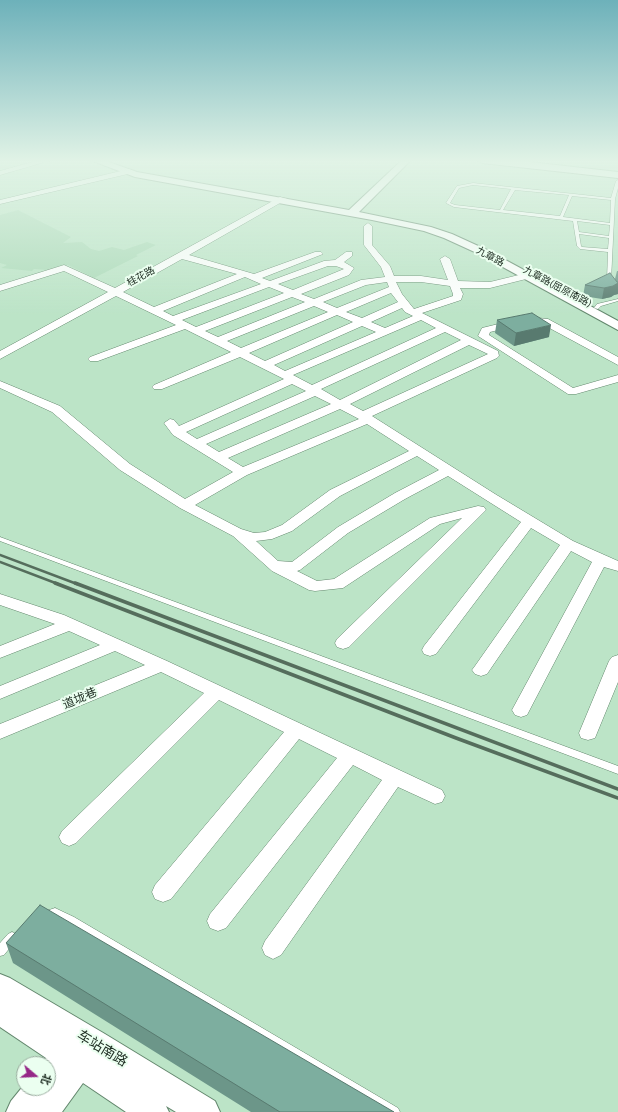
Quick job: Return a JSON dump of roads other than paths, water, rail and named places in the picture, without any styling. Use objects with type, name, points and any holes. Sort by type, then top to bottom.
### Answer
[{"type":"street","name":"桂花路","points":[[0,356],[260,212]]},
{"type":"street","name":"九章路","points":[[353,212],[448,236],[527,276],[618,326]]},
{"type":"street","name":"九章路(屈原南路)","points":[[353,212],[407,222],[450,234],[482,249],[618,320]]},
{"type":"street","points":[[185,505],[242,472],[366,417],[493,356],[494,353],[491,350],[409,310],[392,284],[385,266],[368,245],[368,226]]},
{"type":"street","points":[[155,310],[249,276],[318,254]]},
{"type":"street","points":[[337,263],[349,254]]},
{"type":"street","points":[[180,255],[249,276],[384,331]]},
{"type":"street","points":[[242,472],[195,444],[173,428],[289,377],[417,314],[457,298],[458,294],[455,284],[445,259]]},
{"type":"street","points":[[94,359],[191,328],[291,293],[346,273],[349,268],[337,263],[327,263],[174,320]]},
{"type":"street","points":[[0,288],[64,268],[116,291],[242,353],[366,417],[503,506],[568,544],[600,560],[618,566]]},
{"type":"street","points":[[218,341],[364,282],[392,284],[432,280],[455,284],[497,284],[527,276]]},
{"type":"street","points":[[158,386],[339,313],[392,284]]},
{"type":"street","points":[[265,365],[363,323],[404,303]]},
{"type":"street","points":[[618,362],[544,321],[527,320],[486,330],[483,336],[572,392],[618,378]]},
{"type":"street","points":[[195,444],[445,328]]},
{"type":"street","points":[[218,457],[341,404],[470,340]]},
{"type":"street","points":[[605,354],[618,351]]},
{"type":"street","points":[[0,384],[56,409],[125,467],[185,505],[236,532],[254,537],[267,536],[287,528],[334,493],[418,451]]},
{"type":"street","points":[[274,566],[295,567],[343,530],[400,496],[448,471]]},
{"type":"street","points":[[236,532],[274,566],[315,586],[338,584],[435,521],[478,510],[503,506]]},
{"type":"street","points":[[342,643],[449,541],[478,510]]},
{"type":"street","points":[[430,650],[529,521]]},
{"type":"street","points":[[481,670],[568,544]]},
{"type":"street","points":[[521,710],[600,560]]},
{"type":"street","points":[[0,599],[70,624],[161,665],[435,796]]},
{"type":"street","points":[[0,652],[70,624]]},
{"type":"street","points":[[0,694],[115,645]]},
{"type":"street","points":[[588,733],[618,661]]},
{"type":"street","name":"道垅巷","points":[[0,732],[161,665]]},
{"type":"street","points":[[69,837],[216,692]]},
{"type":"street","points":[[163,892],[296,730]]},
{"type":"street","points":[[218,921],[350,755]]},
{"type":"street","points":[[274,948],[395,777]]},
{"type":"street","name":"车站南路","points":[[0,988],[80,1050],[153,1112]]},
{"type":"street","name":"车站南路","points":[[0,1010],[204,1112]]},
{"type":"street","points":[[56,1072],[80,1050]]},
{"type":"street","points":[[43,1112],[80,1050]]},
{"type":"street","points":[[22,1112],[35,1096]]},
{"type":"lane","points":[[509,212],[612,224]]},
{"type":"lane","points":[[561,218],[564,212]]},
{"type":"lane","points":[[613,212],[609,280],[618,291]]},
{"type":"lane","points":[[575,220],[579,246],[581,248],[611,249],[618,247]]},
{"type":"lane","points":[[612,232],[618,232]]},
{"type":"lane","points":[[577,233],[611,237]]},
{"type":"lane","points":[[609,280],[618,279]]},
{"type":"lane","points":[[596,308],[599,305],[618,300]]},
{"type":"lane","points":[[0,539],[618,770]]},
{"type":"lane","points":[[38,916],[55,913],[70,920],[394,1112]]},
{"type":"lane","points":[[0,952],[20,929]]},
{"type":"railway","points":[[0,555],[77,584]]},
{"type":"railway","points":[[0,562],[58,584]]},
{"type":"railway","points":[[55,583],[456,738],[618,798]]},
{"type":"railway","points":[[75,583],[618,789]]}]
